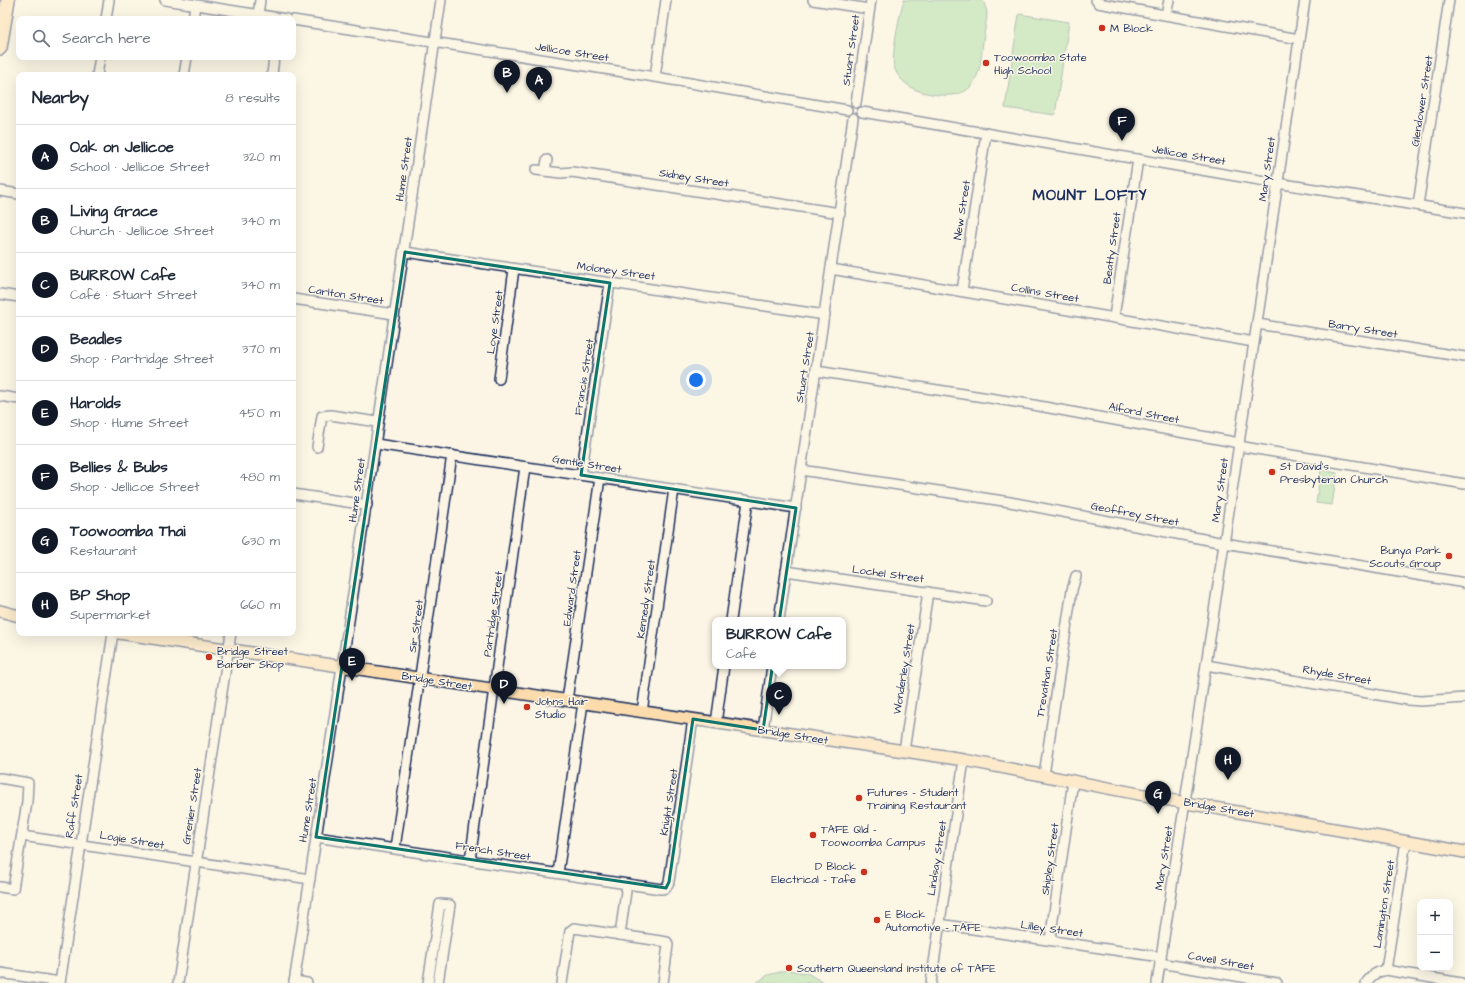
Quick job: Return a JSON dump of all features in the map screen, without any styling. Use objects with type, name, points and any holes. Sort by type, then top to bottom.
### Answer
[{"type":"highway","points":[[0,48],[8,0]]},
{"type":"main road","points":[[0,611],[16,615]]},
{"type":"main road","name":"Bridge Street","points":[[138,636],[964,760],[1184,802],[1465,852]]},
{"type":"street","points":[[106,16],[109,0]]},
{"type":"street","points":[[165,0],[264,16]]},
{"type":"street","points":[[258,15],[260,0]]},
{"type":"street","name":"Hume Street","points":[[294,982],[367,505],[394,314],[405,252],[441,0]]},
{"type":"street","points":[[655,77],[666,0]]},
{"type":"street","points":[[813,0],[870,5]]},
{"type":"street","points":[[1096,0],[1098,3],[1299,39]]},
{"type":"street","points":[[1166,16],[1169,0]]},
{"type":"street","name":"Mary Street","points":[[1156,983],[1206,665],[1305,0]]},
{"type":"street","name":"Glendower Street","points":[[1418,205],[1449,0]]},
{"type":"street","points":[[193,16],[195,5]]},
{"type":"street","name":"Stuart Street","points":[[856,103],[870,5]]},
{"type":"street","name":"Jellicoe Street","points":[[296,20],[655,77],[847,110]]},
{"type":"street","points":[[98,72],[100,60]]},
{"type":"street","points":[[184,72],[186,60]]},
{"type":"street","points":[[272,72],[274,60]]},
{"type":"street","points":[[856,103],[860,105],[862,112],[860,116],[853,118],[848,114],[847,110],[851,104],[856,103]]},
{"type":"street","name":"Jellicoe Street","points":[[862,112],[1277,183],[1465,213]]},
{"type":"street","name":"Stuart Street","points":[[779,617],[853,118]]},
{"type":"street","name":"New Street","points":[[962,291],[986,134]]},
{"type":"street","name":"Beatty Street","points":[[1114,317],[1138,159]]},
{"type":"street","points":[[546,171],[547,160]]},
{"type":"street","name":"Sidney Street","points":[[536,170],[572,172],[840,213]]},
{"type":"street","points":[[0,191],[16,194]]},
{"type":"street","name":"Moloney Street","points":[[405,252],[825,315]]},
{"type":"street","name":"Loye Street","points":[[499,379],[514,268]]},
{"type":"street","name":"Collins Street","points":[[831,269],[1254,342]]},
{"type":"street","name":"Francis Street","points":[[581,475],[610,283]]},
{"type":"street","points":[[0,294],[16,297]]},
{"type":"street","name":"Carlton Street","points":[[296,299],[394,314]]},
{"type":"street","name":"Barry Street","points":[[1257,324],[1465,357]]},
{"type":"street","name":"Alford Street","points":[[816,371],[1028,404],[1231,442],[1248,448],[1465,484]]},
{"type":"street","points":[[0,396],[16,399]]},
{"type":"street","points":[[316,447],[322,416],[330,415],[378,422]]},
{"type":"street","name":"Gentle Street","points":[[376,444],[796,508]]},
{"type":"street","name":"Sir Street","points":[[395,848],[452,455]]},
{"type":"street","name":"Partridge Street","points":[[470,860],[525,466]]},
{"type":"street","name":"Geoffrey Street","points":[[801,470],[1010,502],[1224,543],[1465,583]]},
{"type":"street","name":"Edward Street","points":[[567,700],[600,478]]},
{"type":"street","name":"Kennedy Street","points":[[642,712],[674,490]]},
{"type":"street","points":[[296,494],[367,505]]},
{"type":"street","points":[[731,617],[748,501]]},
{"type":"street","name":"Lochel Street","points":[[786,571],[986,601]]},
{"type":"street","name":"Trevathan Street","points":[[1044,775],[1072,590],[1076,576]]},
{"type":"street","name":"Wonderley Street","points":[[904,751],[928,592]]},
{"type":"street","name":"Raff Street","points":[[60,982],[113,636]]},
{"type":"street","name":"Grenier Street","points":[[178,983],[230,636]]},
{"type":"street","name":"Rhyde Street","points":[[1206,665],[1408,700],[1420,701],[1465,698]]},
{"type":"street","points":[[716,723],[724,669]]},
{"type":"street","points":[[762,730],[772,669]]},
{"type":"street","points":[[558,873],[583,703]]},
{"type":"street","name":"Knight Street","points":[[666,888],[669,882],[693,719]]},
{"type":"street","name":"Lindsay Street","points":[[931,983],[964,760]]},
{"type":"street","points":[[0,778],[28,783],[22,836],[13,889],[0,887]]},
{"type":"street","name":"Shipley Street","points":[[1050,940],[1073,781]]},
{"type":"street","name":"Logie Street","points":[[22,836],[310,879]]},
{"type":"street","name":"French Street","points":[[316,837],[661,889],[666,888]]},
{"type":"street","name":"Lamington Street","points":[[1386,970],[1406,841]]},
{"type":"street","points":[[620,934],[627,884]]},
{"type":"street","points":[[428,983],[440,904],[450,905],[438,983]]},
{"type":"street","name":"Lilley Street","points":[[939,924],[1050,940],[1160,960]]},
{"type":"street","points":[[562,983],[570,931],[571,929],[575,928],[665,941],[668,945],[663,983]]},
{"type":"street","name":"Cavell Street","points":[[1160,960],[1277,983]]},
{"type":"street","points":[[1366,983],[1373,974],[1386,970],[1461,983]]},
{"type":"street","points":[[0,973],[60,982]]},
{"type":"street","points":[[294,982],[306,983]]},
{"type":"highlighted area","points":[[405,252],[610,283],[581,475],[796,508],[763,730],[693,719],[669,882],[666,888],[316,837]]},
{"type":"green space","points":[[904,0],[983,0],[987,16],[980,65],[977,76],[967,90],[954,95],[925,93],[915,90],[904,82],[897,74],[893,60],[898,23]]},
{"type":"green space","points":[[1019,14],[1069,22],[1055,115],[1005,108]]},
{"type":"green space","points":[[1321,470],[1337,473],[1332,505],[1316,503]]},
{"type":"green space","points":[[787,970],[807,973],[824,983],[756,983],[768,975]]},
{"type":"place","name":"M Block","points":[[1102,28]]},
{"type":"place","name":"Toowoomba State High School","points":[[986,63]]},
{"type":"place","name":"Living Grace","points":[[507,93]]},
{"type":"place","name":"Oak on Jellicoe","points":[[539,100]]},
{"type":"place","name":"Bellies & Bubs","points":[[1122,141]]},
{"type":"place","name":"St David's Presbyterian Church","points":[[1272,472]]},
{"type":"place","name":"Bunya Park Scouts Group","points":[[1449,556]]},
{"type":"place","name":"Bridge Street Barber Shop","points":[[209,657]]},
{"type":"place","name":"Harolds","points":[[352,681]]},
{"type":"place","name":"Beadles","points":[[504,704]]},
{"type":"place","name":"Johns Hair Studio","points":[[527,707]]},
{"type":"place","name":"BURROW Cafe","points":[[779,715]]},
{"type":"place","name":"BP Shop","points":[[1228,780]]},
{"type":"place","name":"Futures - Student Training Restaurant","points":[[859,798]]},
{"type":"place","name":"Toowoomba Thai","points":[[1158,814]]},
{"type":"place","name":"TAFE Qld - Toowoomba Campus","points":[[813,835]]},
{"type":"place","name":"D Block Electrical - Tafe","points":[[864,872]]},
{"type":"place","name":"E Block Automotive - TAFE","points":[[877,920]]},
{"type":"place","name":"Southern Queensland Institute of TAFE","points":[[789,968]]},
{"type":"district","name":"MOUNT LOFTY","points":[[1090,195]]}]
